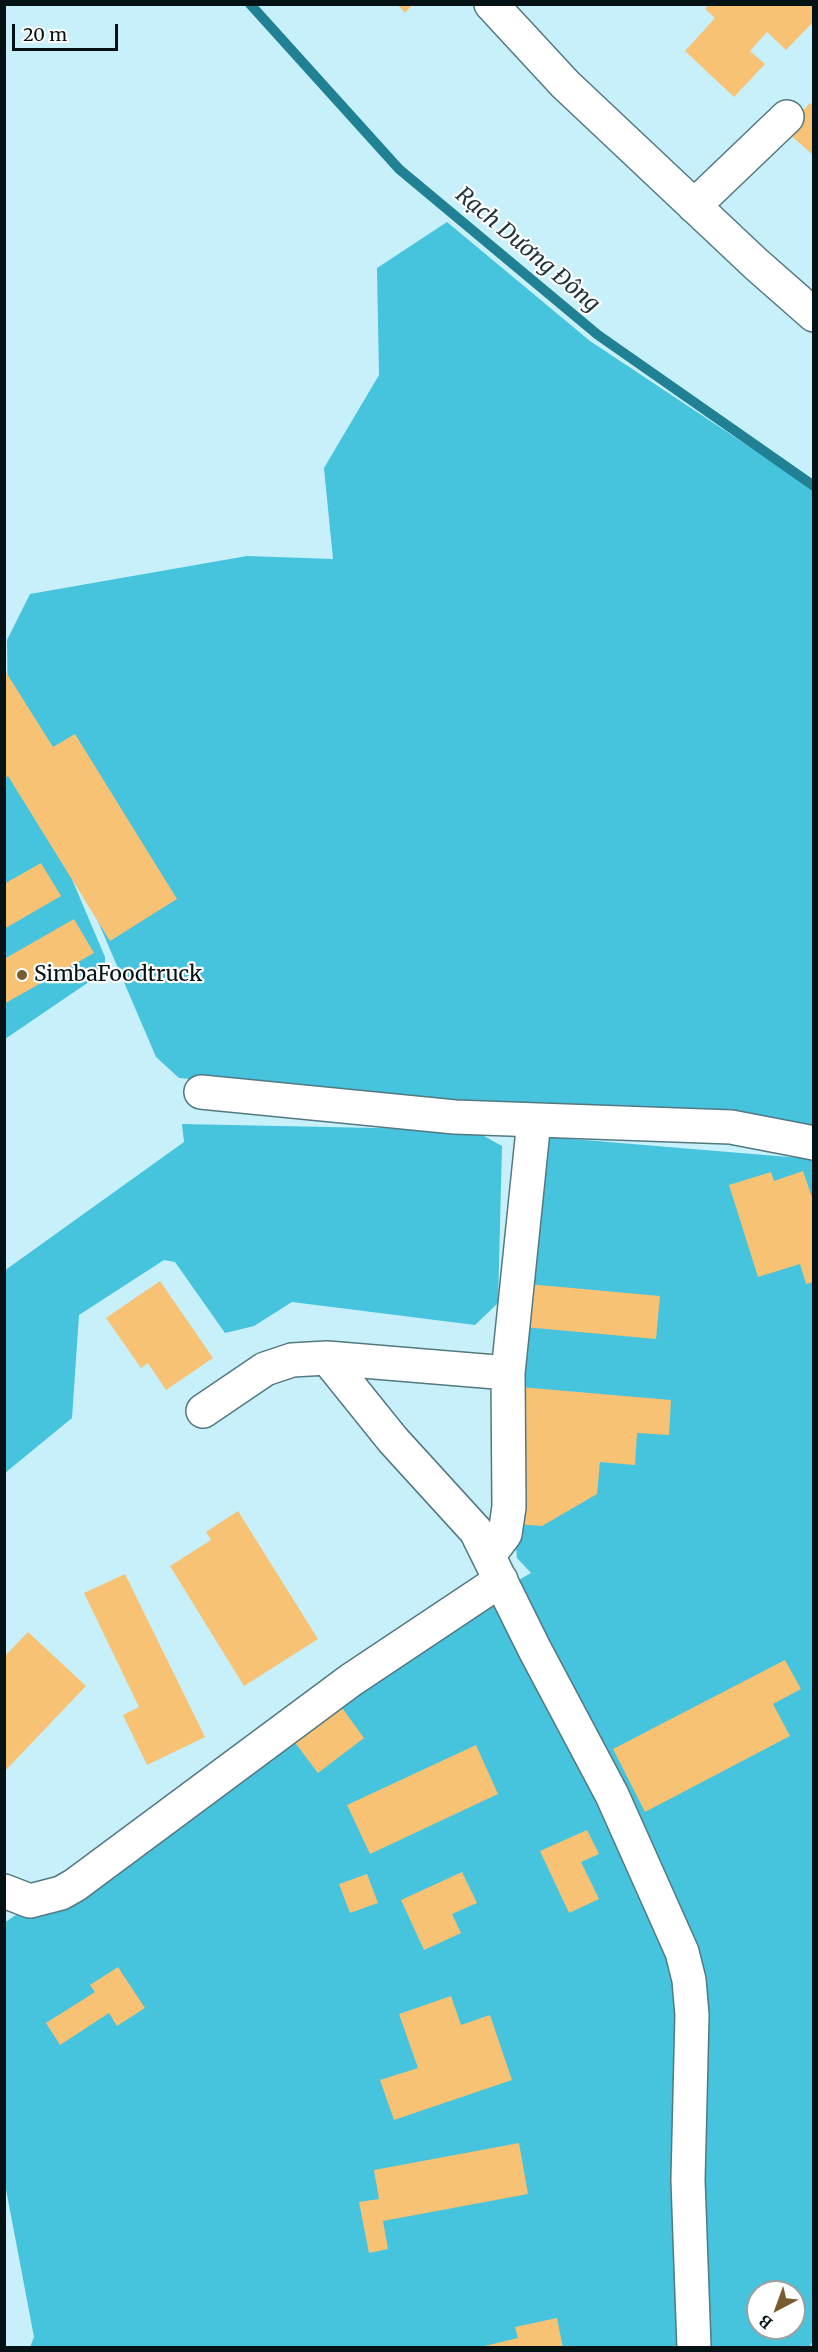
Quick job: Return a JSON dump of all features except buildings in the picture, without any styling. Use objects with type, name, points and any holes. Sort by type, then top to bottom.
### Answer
[{"type":"street","points":[[491,4],[565,84],[813,315]]},
{"type":"street","points":[[694,206],[787,117]]},
{"type":"street","points":[[201,1092],[455,1117],[731,1127],[813,1143]]},
{"type":"street","points":[[4,1891],[30,1901],[61,1893],[75,1884],[351,1680],[495,1568],[505,1534],[509,1507],[508,1373],[534,1120]]},
{"type":"street","points":[[203,1411],[265,1369],[292,1360],[327,1358],[508,1373]]},
{"type":"street","points":[[327,1358],[393,1440],[476,1531],[535,1650],[612,1795],[682,1952],[689,1980],[692,2015],[688,2180],[694,2348]]},
{"type":"shaded area","points":[[447,222],[590,341],[813,489],[813,1131],[527,1110],[179,1078],[156,1057],[8,711],[7,640],[30,594],[247,556],[333,559],[324,468],[379,375],[377,268]]},
{"type":"shaded area","points":[[4,719],[105,957],[105,971],[5,1039]]},
{"type":"shaded area","points":[[182,1124],[473,1130],[502,1146],[498,1303],[475,1325],[292,1302],[254,1326],[225,1333],[175,1262],[164,1260],[79,1315],[72,1418],[5,1473],[4,1271],[184,1142]]},
{"type":"shaded area","points":[[548,1137],[813,1159],[814,2336],[810,2347],[30,2347],[34,2337],[5,2184],[4,1923],[494,1594],[531,1573],[517,1558],[512,1507],[516,1326]]},
{"type":"waterway","name":"Rạch Dương Đông","points":[[250,4],[399,169],[598,335],[814,486]]},
{"type":"place","name":"SimbaFoodtruck","points":[[22,975]]}]
